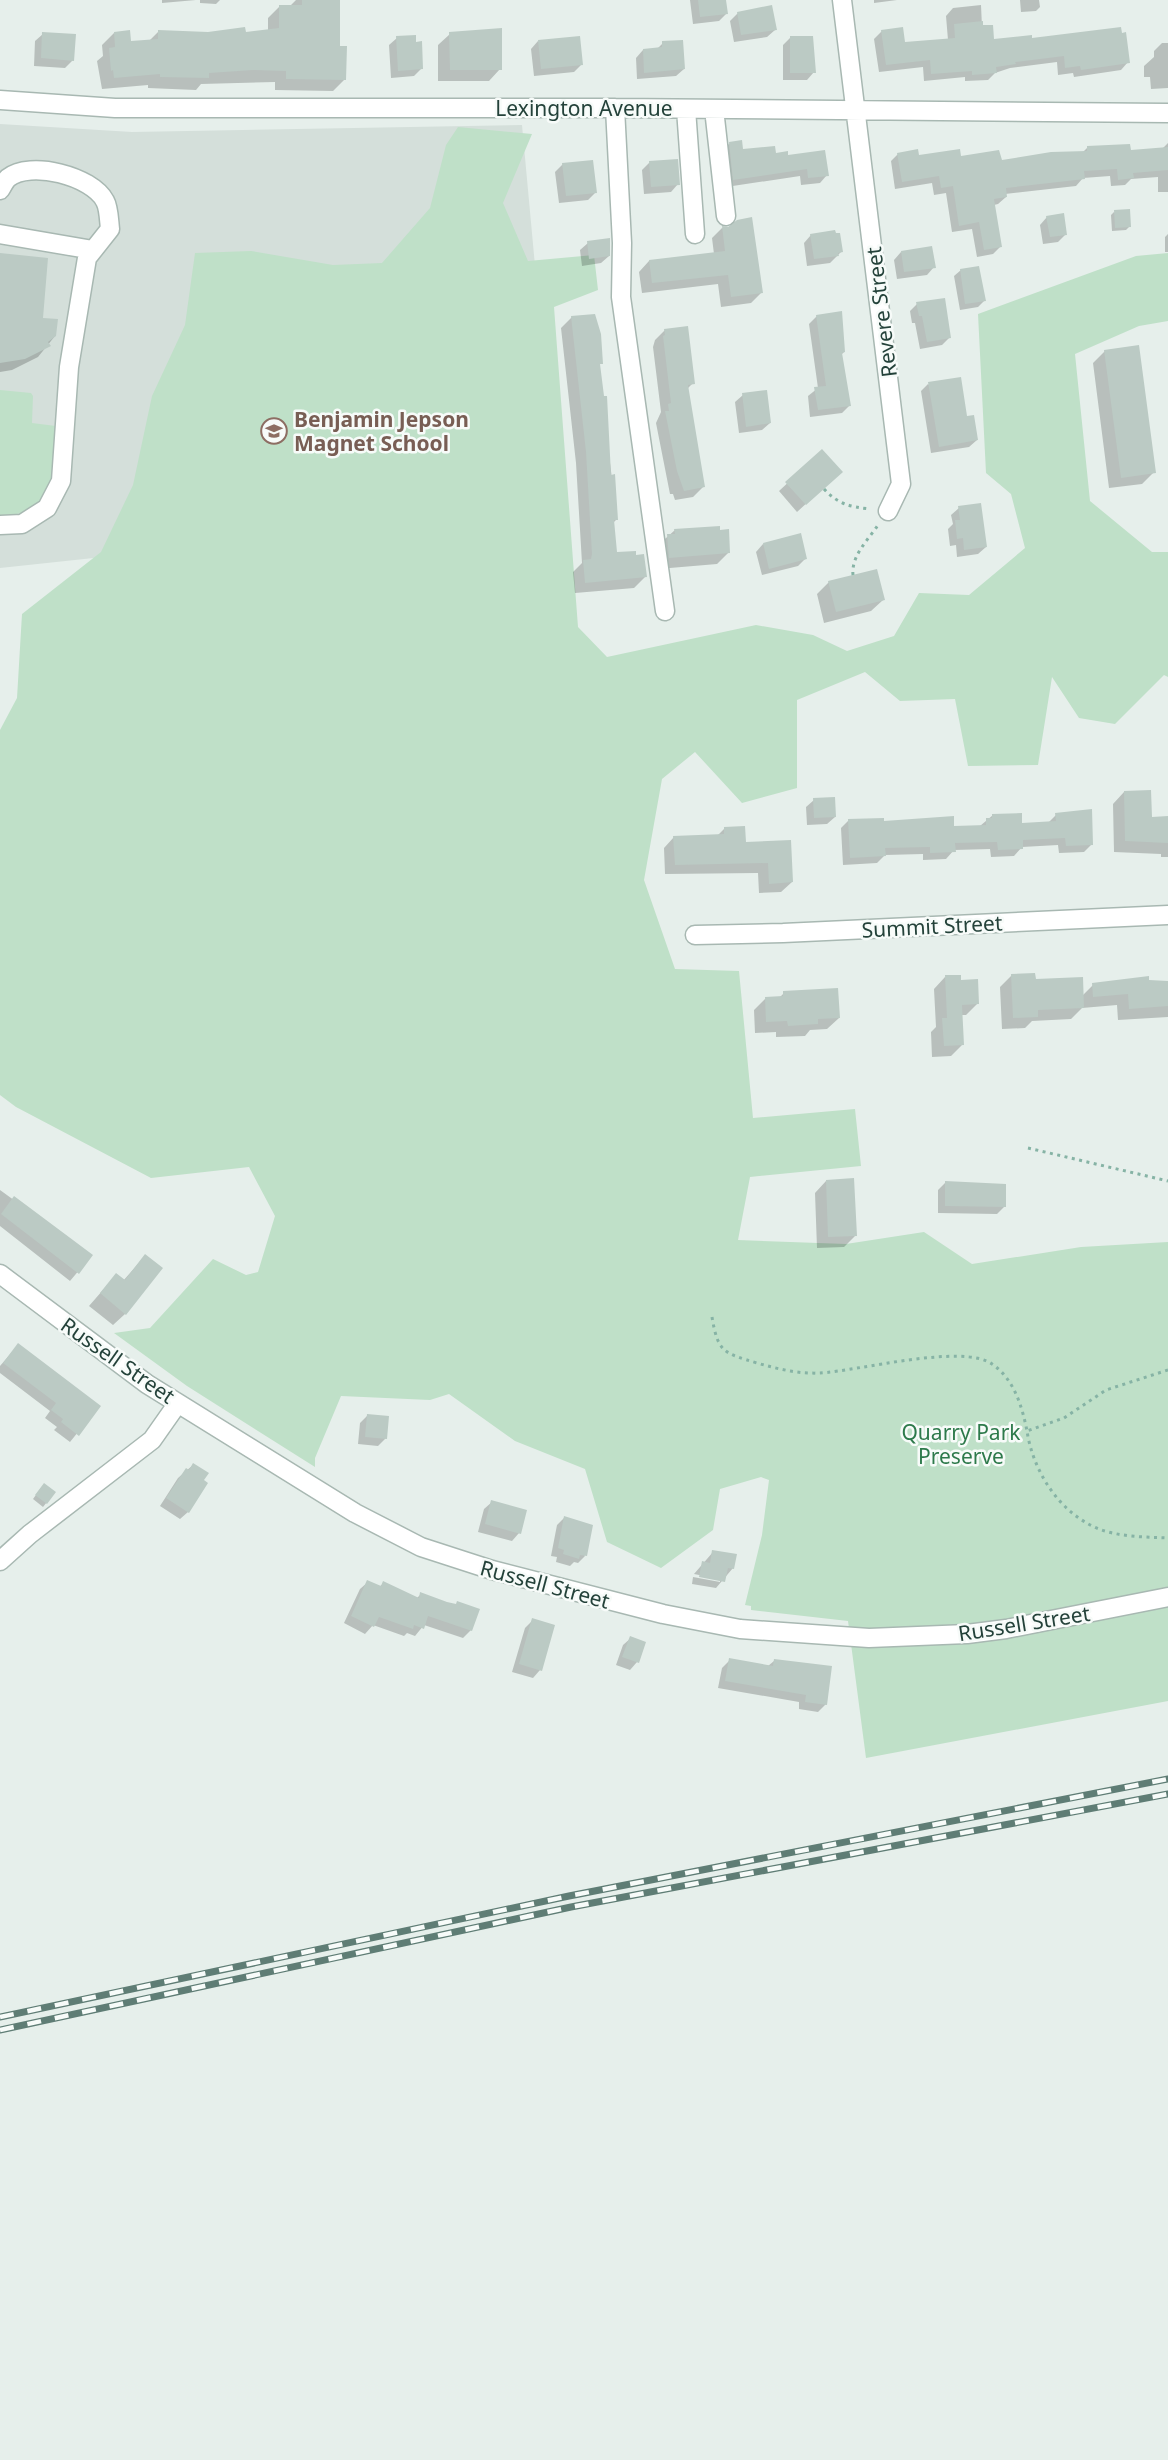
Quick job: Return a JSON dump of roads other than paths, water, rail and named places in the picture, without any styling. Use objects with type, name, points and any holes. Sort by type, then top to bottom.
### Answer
[{"type":"street","name":"Revere Street","points":[[842,0],[901,484],[888,511]]},
{"type":"street","name":"Lexington Avenue","points":[[0,100],[115,108],[615,108],[1168,113]]},
{"type":"street","points":[[615,108],[622,243],[621,297],[665,611]]},
{"type":"street","points":[[686,109],[695,234]]},
{"type":"street","points":[[714,109],[726,216]]},
{"type":"street","points":[[0,190],[8,178],[33,170],[62,173],[89,185],[105,201],[110,229],[87,258],[69,367],[61,481],[47,507],[22,524],[0,525]]},
{"type":"street","points":[[0,234],[93,250]]},
{"type":"street","name":"Summit Street","points":[[695,935],[1168,915]]},
{"type":"street","name":"Russell Street","points":[[0,1274],[122,1366],[355,1512],[421,1547],[492,1570],[663,1614],[772,1633],[902,1638],[1006,1629],[1168,1597]]},
{"type":"street","points":[[0,1561],[30,1534],[152,1440],[178,1403]]},
{"type":"railway","points":[[0,2017],[569,1896],[1168,1779]]},
{"type":"railway","points":[[0,2030],[571,1907],[1168,1794]]},
{"type":"place","name":"Benjamin Jepson Magnet School","points":[[274,431]]},
{"type":"park label","name":"Quarry Park Preserve","points":[[961,1444]]}]
